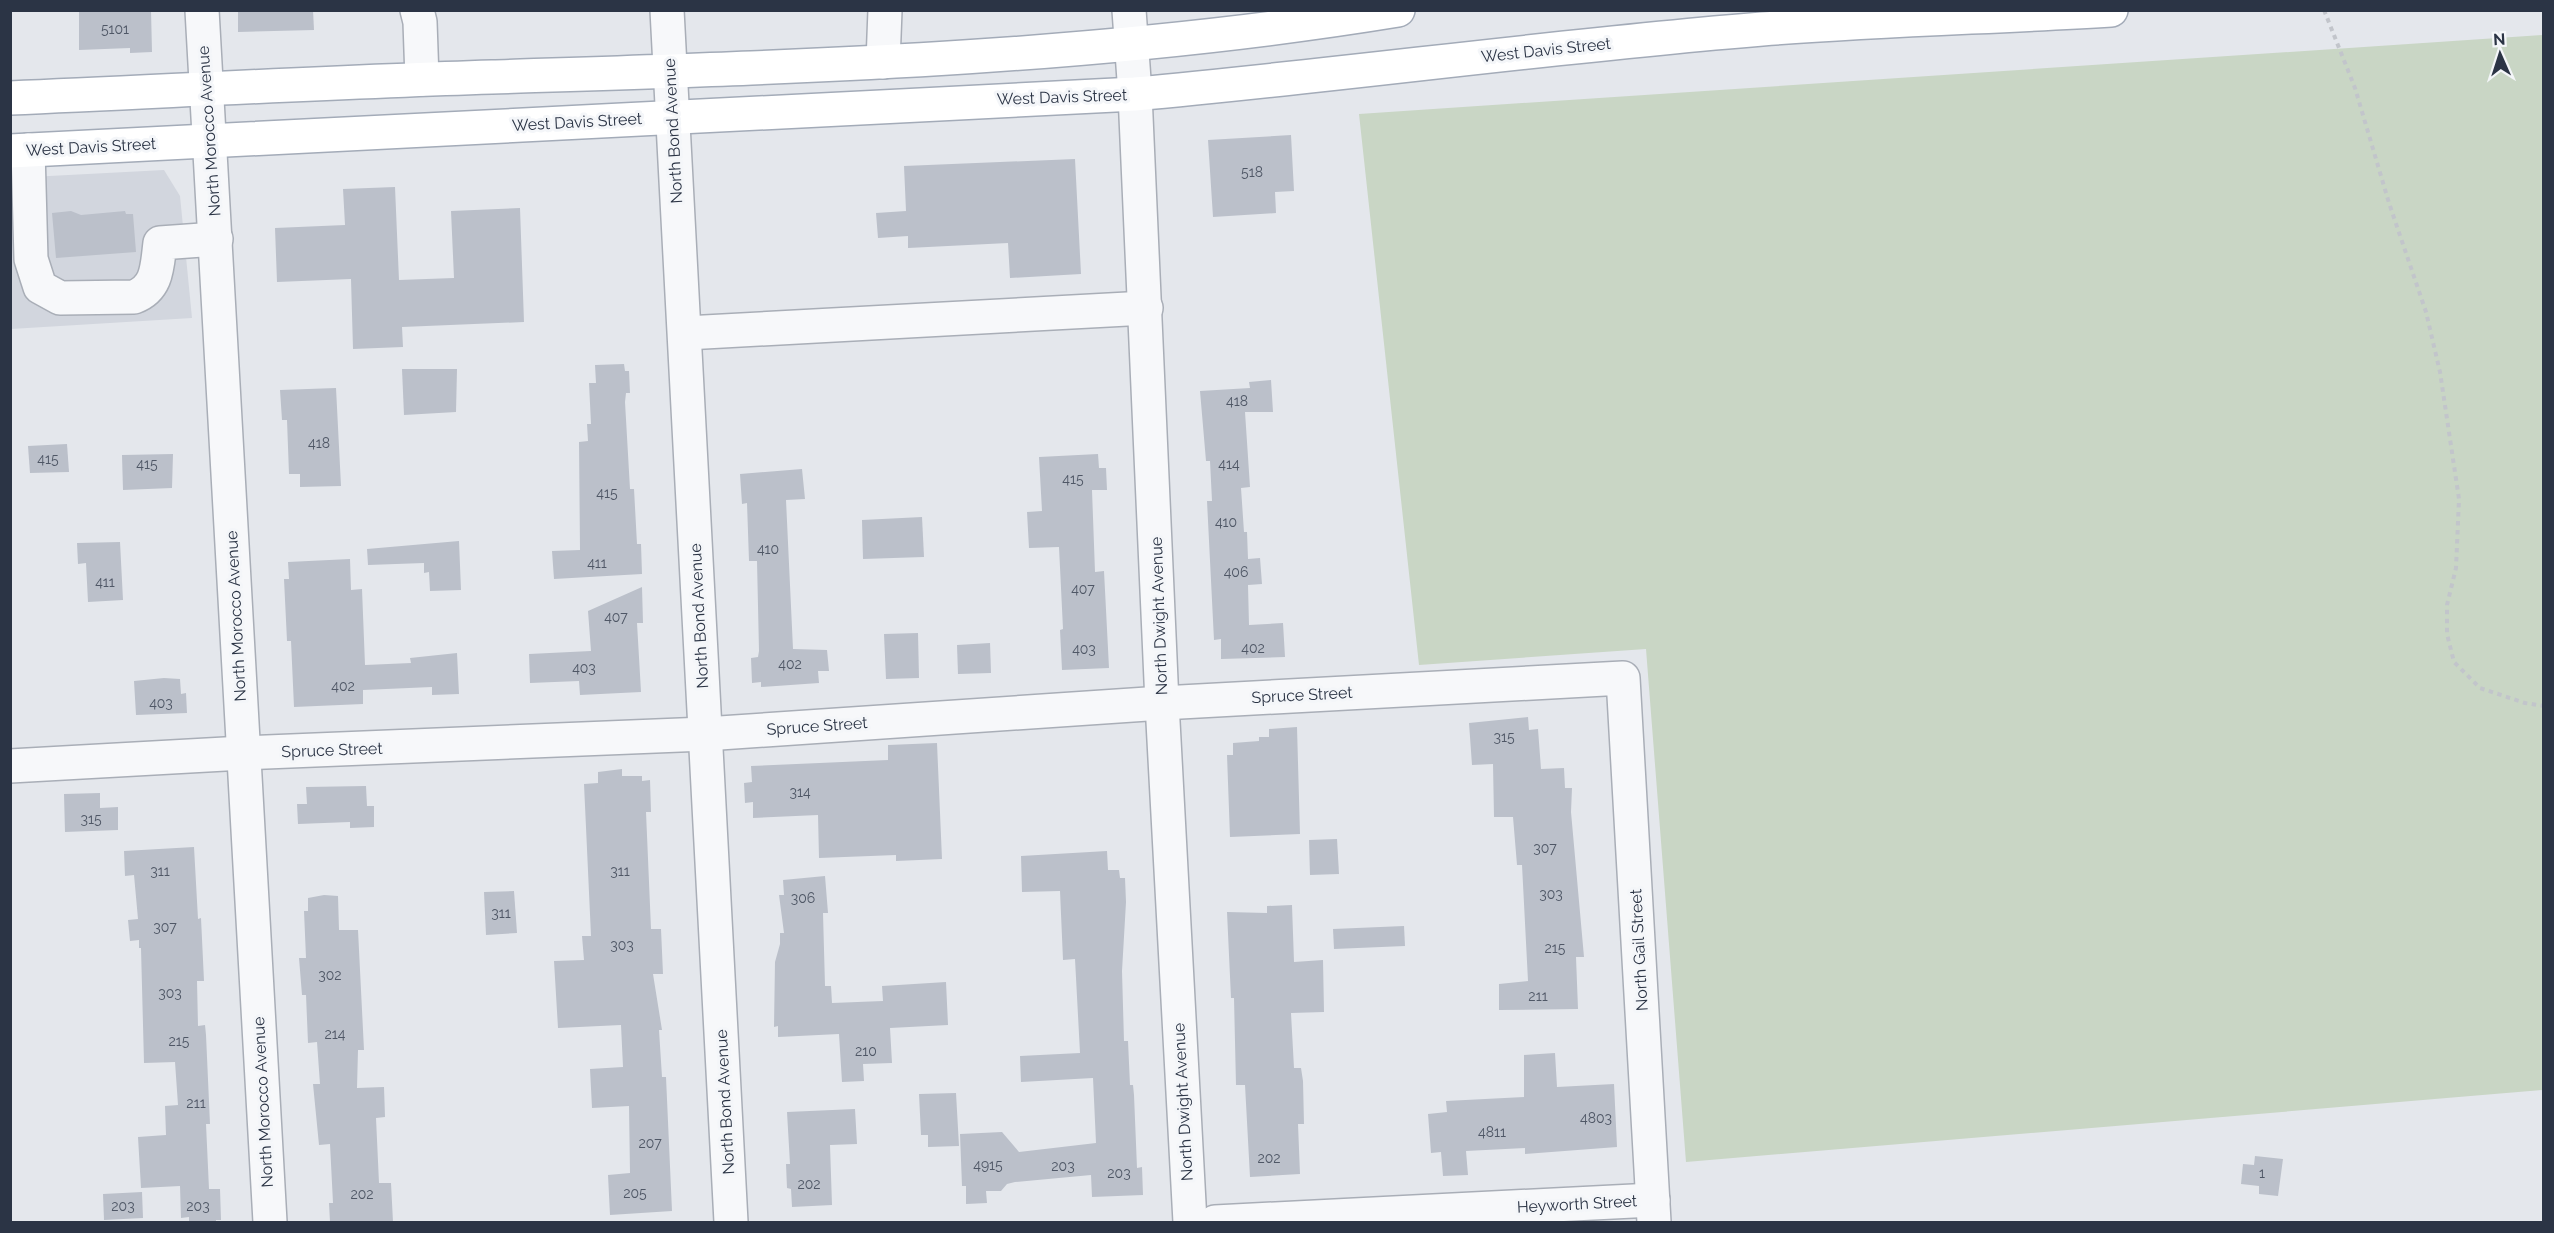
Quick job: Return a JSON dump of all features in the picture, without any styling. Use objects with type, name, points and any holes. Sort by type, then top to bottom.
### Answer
[{"type":"main road","points":[[10,98],[422,79],[884,62],[1131,45],[1306,25],[1398,10]]},
{"type":"main road","name":"West Davis Street","points":[[19,151],[1135,94],[1279,81],[1596,44],[1764,29],[2111,10]]},
{"type":"street","name":"North Morocco Avenue","points":[[201,10],[216,239],[270,1222]]},
{"type":"street","points":[[417,10],[420,22],[422,79]]},
{"type":"street","name":"North Bond Avenue","points":[[667,10],[686,333],[731,1222]]},
{"type":"street","points":[[884,62],[885,10]]},
{"type":"street","name":"North Dwight Avenue","points":[[1129,10],[1146,308],[1162,702],[1190,1222]]},
{"type":"street","points":[[19,151],[31,259],[40,287],[60,298],[134,297],[144,293],[155,281],[160,243],[216,239]]},
{"type":"street","points":[[686,333],[1146,308]]},
{"type":"street","name":"Spruce Street","points":[[10,766],[243,753],[705,734],[1162,702],[1623,678]]},
{"type":"street","name":"North Gail Street","points":[[1623,678],[1653,1211]]},
{"type":"street","name":"Heyworth Street","points":[[1215,1222],[1653,1211]]},
{"type":"path","points":[[2324,10],[2355,88],[2389,203],[2426,312],[2440,372],[2459,499],[2456,568],[2447,605],[2446,634],[2454,662],[2480,688],[2525,703],[2544,706]]},
{"type":"shaded area","points":[[164,170],[180,196],[192,318],[11,329],[11,178]]},
{"type":"green space","points":[[2543,35],[2543,1090],[1686,1162],[1646,649],[1419,665],[1359,114]]},
{"type":"building","points":[[79,10],[151,10],[152,52],[130,53],[130,48],[79,50]]},
{"type":"building","points":[[238,10],[313,10],[314,30],[238,32]]},
{"type":"building","points":[[1291,135],[1294,191],[1275,192],[1276,213],[1213,217],[1208,140]]},
{"type":"building","points":[[1075,159],[1081,274],[1010,278],[1008,243],[908,248],[908,236],[878,238],[876,213],[906,211],[904,166]]},
{"type":"building","points":[[395,187],[399,280],[454,278],[451,211],[520,208],[524,322],[402,327],[403,347],[353,349],[351,279],[277,282],[275,228],[345,225],[343,189]]},
{"type":"building","points":[[71,211],[81,215],[125,211],[126,214],[133,214],[136,252],[56,258],[52,213]]},
{"type":"building","points":[[624,364],[625,371],[629,371],[630,393],[626,393],[625,402],[630,489],[634,489],[637,544],[641,544],[642,574],[554,579],[552,551],[580,550],[579,442],[588,441],[587,424],[591,424],[589,383],[596,383],[595,365]]},
{"type":"building","points":[[402,369],[457,369],[456,412],[404,415]]},
{"type":"building","points":[[1271,380],[1273,412],[1245,412],[1250,487],[1241,488],[1248,559],[1260,558],[1262,584],[1248,585],[1249,625],[1283,623],[1285,657],[1221,659],[1221,639],[1214,640],[1207,501],[1212,501],[1210,461],[1206,461],[1200,391],[1250,388],[1249,382]]},
{"type":"building","points":[[336,388],[341,486],[300,487],[300,474],[289,474],[287,420],[282,420],[280,390]]},
{"type":"building","points":[[67,444],[69,472],[30,473],[28,446]]},
{"type":"building","points":[[173,454],[172,488],[123,490],[122,455]]},
{"type":"building","points":[[1098,454],[1099,468],[1106,468],[1107,490],[1092,490],[1095,572],[1104,571],[1109,668],[1062,670],[1060,630],[1063,629],[1059,547],[1029,548],[1027,512],[1042,511],[1039,457]]},
{"type":"building","points":[[802,469],[805,499],[786,500],[793,649],[827,650],[829,671],[818,671],[819,683],[761,687],[761,682],[752,683],[751,658],[758,657],[759,651],[757,561],[749,561],[747,503],[742,504],[740,474]]},
{"type":"building","points":[[922,517],[924,557],[863,559],[862,520]]},
{"type":"building","points":[[459,541],[461,590],[430,591],[429,572],[424,573],[424,563],[368,565],[367,549]]},
{"type":"building","points":[[120,542],[123,600],[88,602],[86,563],[78,564],[77,543]]},
{"type":"building","points":[[350,559],[351,590],[362,589],[365,665],[411,663],[410,658],[457,653],[459,694],[432,695],[432,687],[363,690],[363,704],[294,707],[291,641],[287,641],[284,579],[289,579],[288,562]]},
{"type":"building","points":[[642,587],[643,623],[637,623],[641,692],[580,695],[579,681],[530,683],[529,654],[591,651],[588,611]]},
{"type":"building","points":[[918,633],[919,678],[886,679],[884,634]]},
{"type":"building","points":[[990,643],[991,673],[958,674],[957,645]]},
{"type":"building","points":[[180,679],[181,694],[186,693],[187,713],[136,715],[134,681]]},
{"type":"building","points":[[1528,717],[1529,730],[1538,729],[1541,769],[1564,768],[1565,788],[1572,788],[1571,812],[1584,957],[1576,957],[1578,1009],[1499,1010],[1499,984],[1528,981],[1522,865],[1517,865],[1513,817],[1494,817],[1493,764],[1472,765],[1469,723]]},
{"type":"building","points":[[1297,727],[1300,834],[1230,837],[1227,755],[1233,755],[1233,743],[1259,741],[1259,737],[1269,737],[1269,729]]},
{"type":"building","points":[[937,743],[942,859],[896,861],[896,855],[819,858],[818,815],[753,818],[753,802],[745,803],[744,783],[752,782],[751,766],[888,760],[888,745]]},
{"type":"building","points":[[622,769],[622,776],[642,776],[642,781],[650,780],[651,812],[646,812],[651,929],[661,929],[663,974],[653,974],[662,1030],[659,1030],[662,1077],[666,1077],[672,1211],[610,1215],[608,1175],[630,1173],[629,1106],[592,1108],[590,1069],[623,1067],[621,1025],[558,1028],[554,961],[584,960],[582,936],[591,936],[584,784],[598,783],[598,772]]},
{"type":"building","points":[[366,786],[367,806],[374,806],[374,827],[350,828],[350,822],[298,824],[297,804],[307,804],[306,787]]},
{"type":"building","points":[[100,793],[100,808],[118,807],[118,830],[65,832],[64,794]]},
{"type":"building","points":[[1337,839],[1339,874],[1310,875],[1309,840]]},
{"type":"building","points":[[194,847],[204,981],[197,981],[198,1026],[205,1025],[206,1035],[210,1124],[206,1124],[209,1189],[220,1189],[221,1220],[216,1220],[216,1222],[189,1222],[189,1217],[181,1218],[180,1186],[141,1188],[138,1137],[166,1135],[165,1106],[178,1105],[175,1062],[144,1063],[141,948],[139,948],[139,940],[130,941],[128,920],[138,919],[134,875],[125,876],[124,851]]},
{"type":"building","points":[[1107,851],[1108,870],[1119,870],[1120,878],[1125,878],[1122,971],[1124,1041],[1128,1041],[1130,1085],[1133,1085],[1134,1095],[1137,1168],[1142,1167],[1143,1195],[1092,1197],[1091,1175],[1015,1182],[1007,1184],[1001,1191],[986,1191],[987,1203],[966,1204],[966,1186],[962,1186],[960,1134],[1002,1132],[1019,1152],[1096,1143],[1093,1078],[1021,1082],[1020,1056],[1080,1053],[1075,959],[1063,960],[1060,891],[1022,892],[1021,856]]},
{"type":"building","points":[[825,876],[828,913],[823,913],[825,986],[831,986],[832,1003],[883,1001],[882,986],[946,982],[948,1025],[890,1028],[892,1063],[863,1064],[864,1081],[842,1082],[839,1034],[778,1037],[778,1026],[774,1027],[775,962],[780,944],[780,933],[784,933],[779,895],[784,895],[783,880]]},
{"type":"building","points":[[514,891],[517,933],[486,935],[484,892]]},
{"type":"building","points":[[324,895],[338,896],[339,930],[358,930],[364,1050],[358,1050],[357,1088],[384,1087],[385,1117],[376,1118],[379,1183],[391,1183],[393,1222],[330,1222],[329,1203],[333,1203],[330,1144],[319,1145],[313,1084],[320,1084],[317,1042],[308,1043],[306,995],[302,995],[299,958],[306,958],[304,911],[308,911],[308,898]]},
{"type":"building","points":[[1292,905],[1294,962],[1323,960],[1324,1012],[1291,1013],[1294,1068],[1301,1068],[1303,1081],[1304,1124],[1298,1124],[1300,1174],[1250,1177],[1245,1085],[1236,1085],[1234,998],[1231,998],[1227,912],[1267,913],[1267,906]]},
{"type":"building","points":[[1404,926],[1405,946],[1334,949],[1333,929]]},
{"type":"building","points":[[1555,1053],[1557,1087],[1614,1084],[1617,1147],[1525,1154],[1525,1148],[1466,1151],[1468,1175],[1443,1176],[1441,1152],[1431,1153],[1428,1114],[1447,1112],[1446,1101],[1524,1097],[1524,1055]]},
{"type":"building","points":[[956,1093],[959,1146],[928,1147],[928,1135],[921,1135],[919,1094]]},
{"type":"building","points":[[855,1109],[857,1144],[830,1145],[832,1205],[792,1207],[791,1189],[787,1188],[786,1164],[790,1164],[787,1112]]},
{"type":"building","points":[[2255,1156],[2283,1159],[2278,1196],[2259,1194],[2259,1186],[2241,1184],[2243,1164],[2254,1165]]},
{"type":"building","points":[[142,1192],[143,1218],[104,1220],[103,1194]]}]
